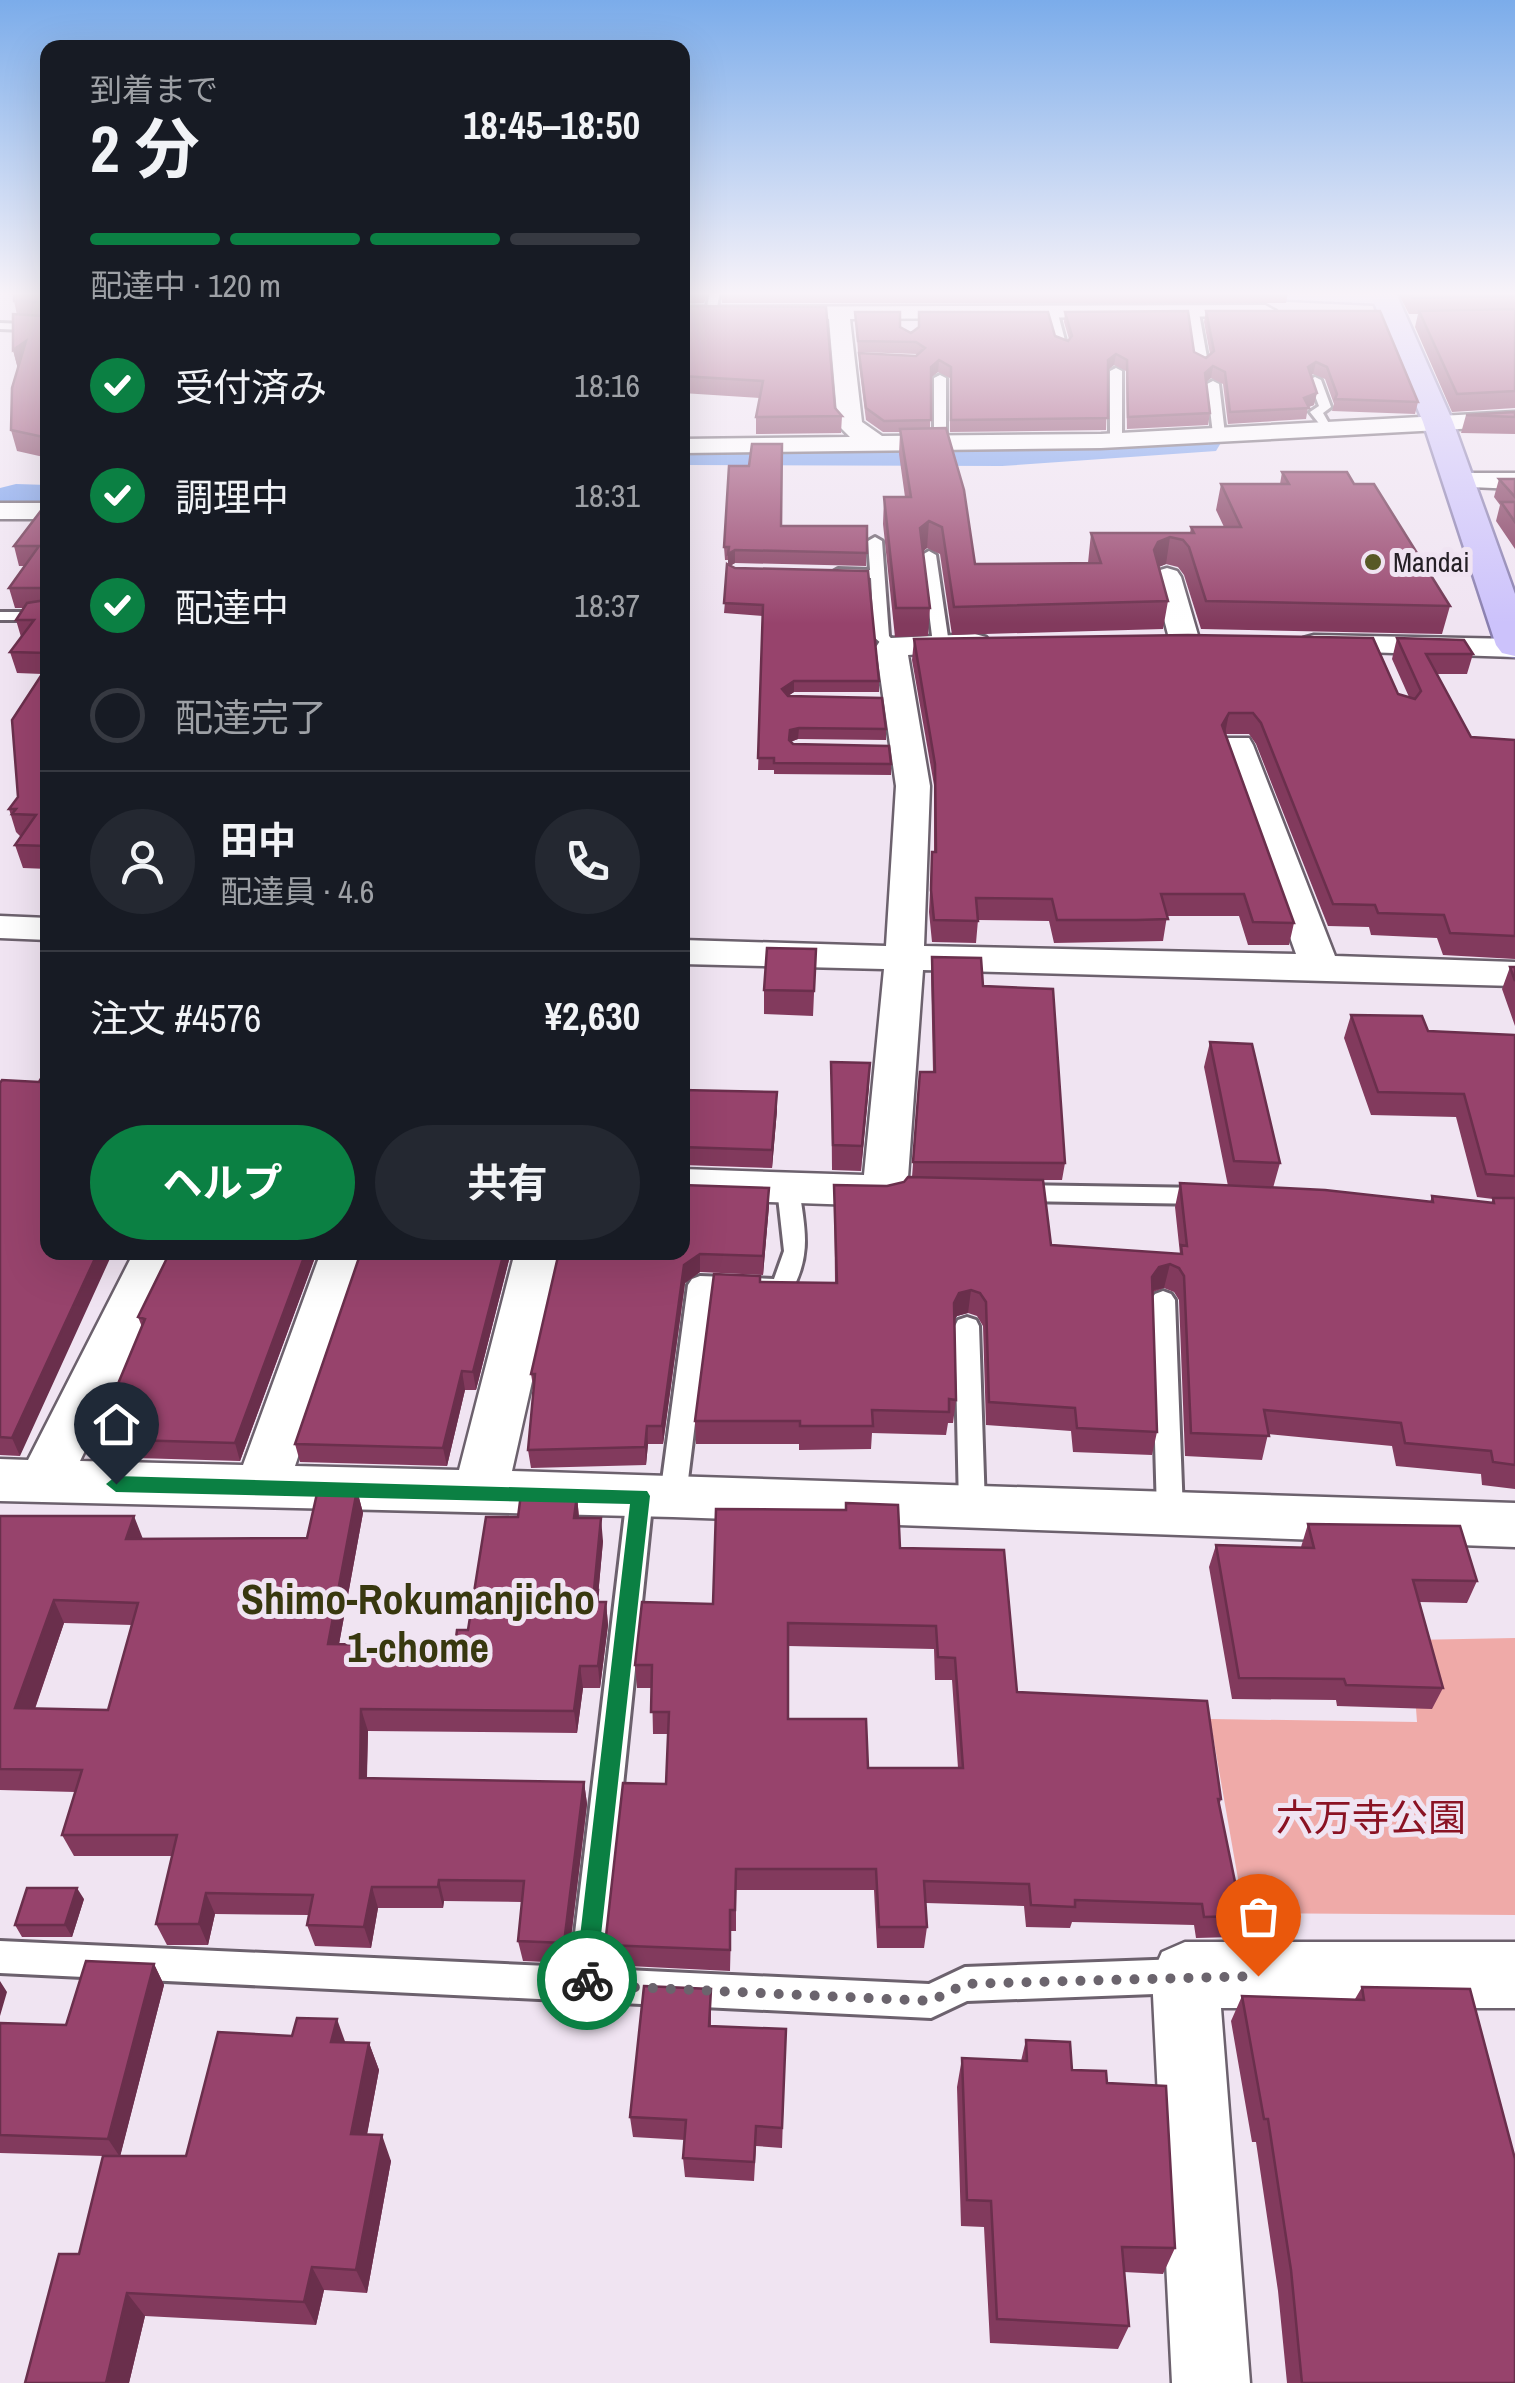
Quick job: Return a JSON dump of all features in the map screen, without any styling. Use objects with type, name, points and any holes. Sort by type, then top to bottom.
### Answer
[{"type":"highway","points":[[1431,402],[1515,646]]},
{"type":"street","points":[[851,402],[850,425],[876,444]]},
{"type":"street","points":[[690,462],[1158,458],[1326,428],[1512,423]]},
{"type":"street","points":[[690,446],[1282,435]]},
{"type":"street","points":[[1458,482],[1515,481]]},
{"type":"street","points":[[0,511],[40,511]]},
{"type":"street","points":[[1166,577],[1185,642]]},
{"type":"street","points":[[1146,642],[1223,643]]},
{"type":"street","points":[[690,1184],[894,1191],[913,786],[898,749],[891,701],[892,647],[1008,643]]},
{"type":"street","points":[[1280,644],[1378,654],[1515,646]]},
{"type":"street","points":[[1237,745],[1319,965]]},
{"type":"street","points":[[0,926],[40,928]]},
{"type":"street","points":[[690,952],[904,960],[1319,965],[1515,974]]},
{"type":"street","points":[[153,1260],[22,1481],[656,1496],[1515,1525]]},
{"type":"street","points":[[262,1488],[341,1260]]},
{"type":"street","points":[[480,1493],[536,1260]]},
{"type":"street","points":[[1211,2383],[1185,1976],[1515,1976]]},
{"type":"lane","points":[[940,402],[940,443]]},
{"type":"lane","points":[[1116,402],[1116,440]]},
{"type":"lane","points":[[1215,402],[1219,434]]},
{"type":"lane","points":[[1323,402],[1325,407],[1316,412],[1326,428]]},
{"type":"lane","points":[[875,541],[882,636],[892,647]]},
{"type":"lane","points":[[929,556],[941,644]]},
{"type":"lane","points":[[824,573],[878,574]]},
{"type":"lane","points":[[0,616],[40,616]]},
{"type":"lane","points":[[586,1985],[656,1496],[700,1285],[782,1288],[796,1251],[788,1188]]},
{"type":"lane","points":[[1001,1193],[1232,1197]]},
{"type":"lane","points":[[1163,1300],[1170,1513]]},
{"type":"lane","points":[[966,1326],[972,1507]]},
{"type":"lane","points":[[0,1958],[931,2001],[965,1984],[1185,1976]]},
{"type":"green space","name":"六万寺公園","points":[[1515,1638],[1515,1915],[1244,1913],[1210,1719],[1417,1722],[1411,1640]]},
{"type":"building","points":[[12,402],[40,402],[40,436],[11,430]]},
{"type":"building","points":[[759,402],[834,402],[842,416],[756,417]]},
{"type":"building","points":[[865,402],[931,402],[931,420],[884,421],[866,408]]},
{"type":"building","points":[[951,402],[1108,402],[1108,418],[951,420]]},
{"type":"building","points":[[1128,402],[1209,402],[1210,413],[1128,417]]},
{"type":"building","points":[[1229,402],[1306,402],[1309,408],[1230,412]]},
{"type":"building","points":[[1515,412],[1515,417],[1466,415]]},
{"type":"building","points":[[946,428],[964,490],[975,564],[1101,563],[1091,533],[1194,533],[1191,527],[1241,527],[1221,484],[1289,484],[1282,472],[1347,472],[1354,484],[1374,484],[1450,606],[1206,601],[1189,547],[1183,540],[1170,537],[1158,542],[1154,550],[1168,601],[954,607],[942,527],[929,521],[920,528],[930,608],[896,608],[884,497],[911,497],[900,429]]},
{"type":"building","points":[[752,444],[782,444],[781,526],[867,526],[867,553],[735,550],[728,554],[729,547],[724,547],[729,466],[749,466]]},
{"type":"building","points":[[1499,479],[1515,479],[1515,497]]},
{"type":"building","points":[[1501,502],[1515,502],[1515,522]]},
{"type":"building","points":[[40,512],[40,588],[9,588],[39,546],[14,546]]},
{"type":"building","points":[[727,564],[735,568],[868,571],[879,681],[794,681],[782,689],[788,696],[882,698],[886,729],[799,728],[790,730],[789,740],[793,744],[889,746],[891,764],[774,763],[774,758],[758,758],[763,605],[724,603]]},
{"type":"building","points":[[40,601],[40,653],[10,652],[34,620],[16,620],[27,603]]},
{"type":"building","points":[[1188,635],[1373,638],[1398,694],[1415,699],[1421,691],[1397,638],[1464,640],[1473,654],[1426,654],[1471,737],[1515,740],[1515,936],[1450,933],[1444,915],[1378,913],[1375,905],[1333,904],[1261,723],[1253,713],[1229,713],[1222,725],[1294,923],[1253,922],[1244,894],[1161,894],[1168,919],[1057,920],[1052,899],[976,898],[978,921],[934,920],[931,890],[932,852],[936,852],[935,764],[914,639]]},
{"type":"building","points":[[40,677],[40,846],[15,845],[36,815],[12,814],[16,809],[9,809],[18,797],[12,720]]},
{"type":"building","points":[[767,948],[816,949],[814,991],[764,990]]},
{"type":"building","points":[[932,957],[981,958],[983,986],[1053,989],[1065,1163],[913,1162],[920,1072],[935,1072]]},
{"type":"building","points":[[1351,1015],[1422,1016],[1428,1031],[1515,1035],[1515,1176],[1486,1174],[1464,1094],[1378,1092]]},
{"type":"building","points":[[1210,1042],[1252,1044],[1280,1163],[1234,1161]]},
{"type":"building","points":[[831,1062],[870,1063],[862,1146],[833,1145]]},
{"type":"building","points":[[39,1082],[40,1260],[94,1260],[12,1438],[0,1437],[0,1083]]},
{"type":"building","points":[[690,1090],[777,1092],[772,1150],[690,1147]]},
{"type":"building","points":[[908,1177],[1043,1180],[1051,1245],[1182,1254],[1181,1245],[1187,1246],[1180,1183],[1325,1190],[1433,1202],[1432,1196],[1494,1203],[1493,1198],[1515,1198],[1515,1465],[1493,1462],[1491,1451],[1405,1443],[1401,1423],[1264,1410],[1269,1436],[1191,1433],[1184,1276],[1170,1264],[1159,1267],[1152,1277],[1157,1432],[1077,1428],[1075,1408],[989,1402],[986,1302],[980,1293],[971,1290],[959,1293],[954,1303],[956,1400],[949,1399],[949,1412],[872,1410],[873,1426],[695,1421],[714,1274],[760,1276],[760,1282],[837,1283],[834,1185],[887,1186],[904,1182]]},
{"type":"building","points":[[690,1185],[769,1188],[763,1256],[700,1254],[684,1265],[662,1426],[647,1426],[645,1447],[528,1450],[535,1374],[531,1374],[557,1260],[690,1260]]},
{"type":"building","points":[[166,1260],[303,1260],[235,1443],[95,1439],[145,1319],[138,1317]]},
{"type":"building","points":[[358,1260],[502,1260],[473,1372],[462,1371],[443,1448],[295,1444]]},
{"type":"building","points":[[318,1489],[357,1490],[328,1644],[455,1646],[457,1630],[468,1630],[486,1517],[518,1517],[521,1494],[577,1495],[574,1518],[601,1518],[594,1590],[598,1590],[597,1602],[606,1602],[598,1666],[580,1666],[574,1711],[361,1709],[360,1778],[584,1782],[564,1943],[518,1941],[524,1881],[439,1880],[438,1887],[372,1887],[364,1927],[307,1925],[313,1895],[206,1893],[199,1924],[156,1924],[177,1835],[62,1835],[82,1770],[0,1769],[0,1516],[134,1516],[126,1539],[307,1538]],"holes":[[[54,1600],[138,1603],[108,1710],[15,1708]]]},
{"type":"building","points":[[846,1503],[898,1505],[900,1548],[1004,1550],[1017,1692],[1207,1701],[1218,1799],[1242,1916],[1204,1917],[1202,1904],[1075,1900],[1075,1907],[1031,1905],[1029,1884],[924,1881],[927,1927],[879,1927],[876,1869],[736,1869],[730,1950],[605,1945],[623,1783],[666,1784],[669,1712],[651,1712],[652,1665],[635,1665],[642,1602],[713,1604],[716,1509],[846,1510]],"holes":[[[788,1623],[936,1626],[938,1657],[955,1658],[963,1768],[868,1768],[866,1719],[788,1719]]]},
{"type":"building","points":[[1308,1524],[1460,1526],[1477,1581],[1413,1580],[1443,1688],[1346,1685],[1344,1679],[1239,1678],[1216,1545],[1314,1548]]},
{"type":"building","points":[[27,1888],[77,1888],[65,1925],[15,1925]]},
{"type":"building","points":[[86,1961],[154,1964],[108,2139],[0,2135],[0,2023],[66,2025]]},
{"type":"building","points":[[644,1986],[711,1989],[709,2026],[786,2029],[782,2128],[756,2126],[754,2162],[683,2158],[686,2120],[630,2117]]},
{"type":"building","points":[[1362,1987],[1470,1989],[1515,2159],[1515,2383],[1302,2383],[1291,2270],[1268,2119],[1264,2119],[1242,1996],[1364,2000]]},
{"type":"building","points":[[297,2018],[337,2019],[331,2042],[369,2043],[351,2134],[382,2135],[356,2270],[312,2267],[304,2302],[127,2293],[106,2383],[25,2383],[59,2254],[79,2254],[103,2156],[186,2156],[218,2032],[292,2036]]},
{"type":"building","points":[[1026,2040],[1070,2042],[1072,2070],[1106,2071],[1107,2083],[1166,2086],[1175,2248],[1122,2247],[1129,2326],[997,2319],[991,2201],[967,2200],[962,2058],[1027,2061]]},
{"type":"waterway","points":[[690,451],[1002,452],[1199,441]]},
{"type":"waterway","points":[[16,499],[40,500]]},
{"type":"way so far","points":[[587,1980],[586,1985],[931,2001],[965,1984],[1258,1976]]},
{"type":"place","name":"Mandai","points":[[1373,562]]},
{"type":"district","name":"Shimo-Rokumanjicho 1-chome","points":[[418,1623]]},
{"type":"route","points":[[116,1484],[640,1496],[587,1980]]}]
